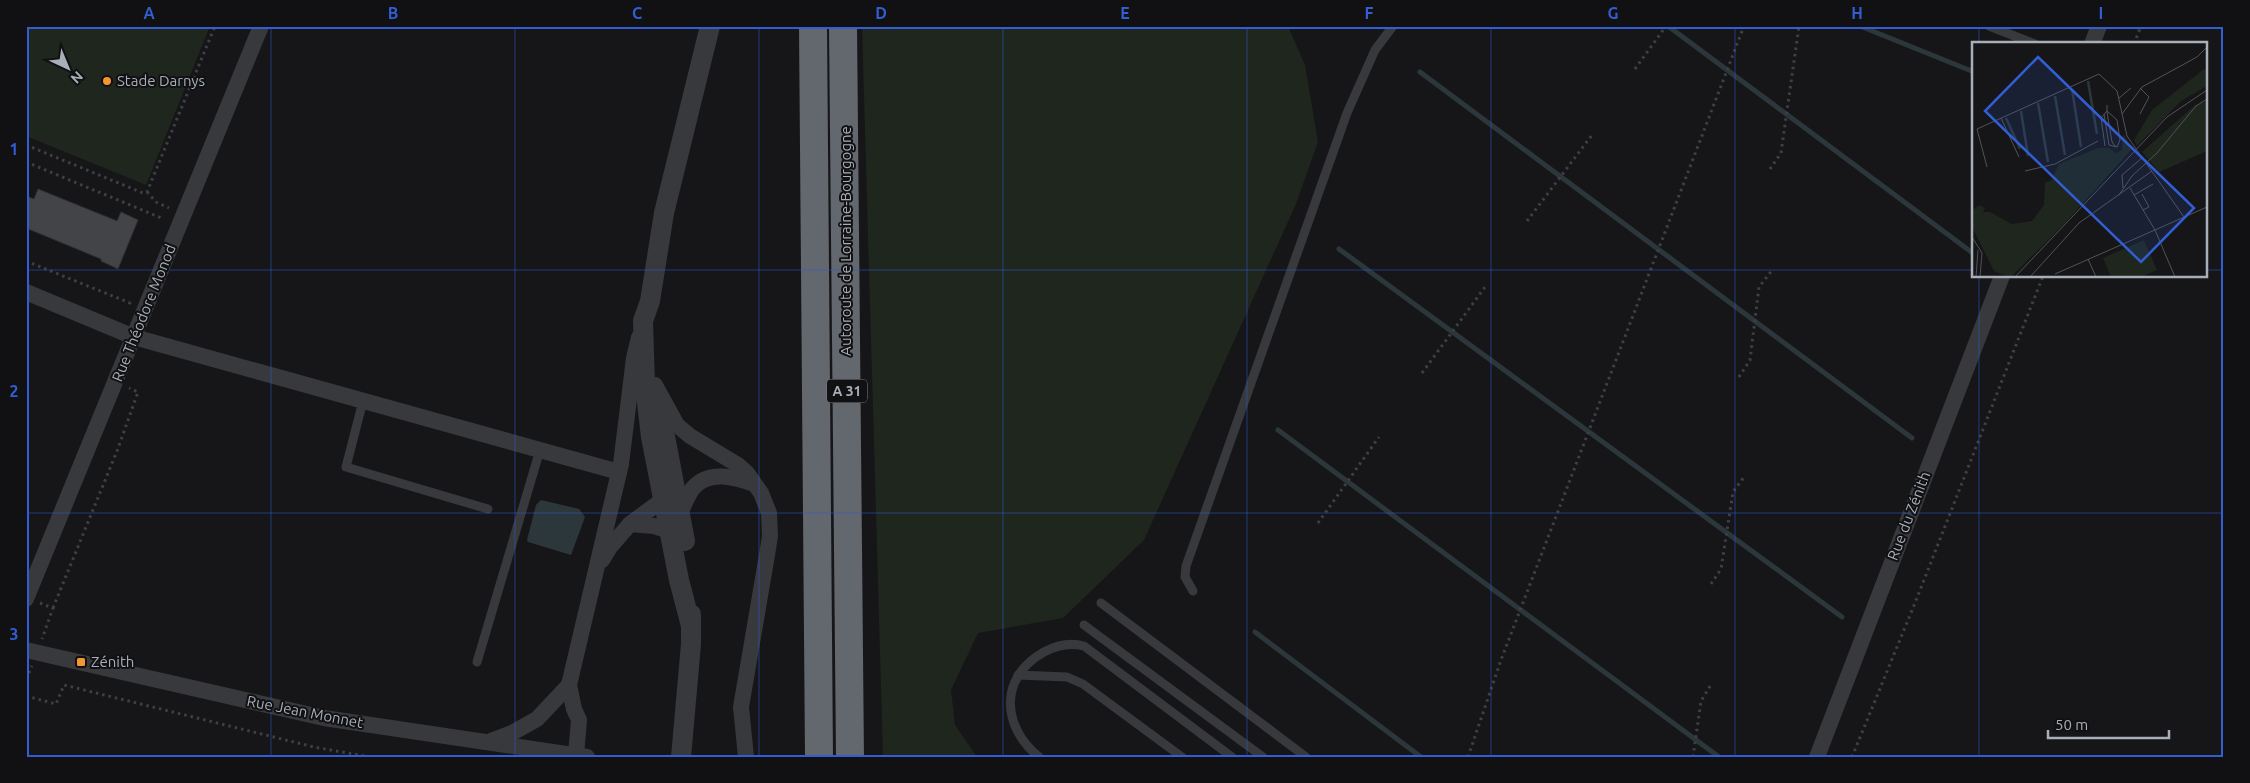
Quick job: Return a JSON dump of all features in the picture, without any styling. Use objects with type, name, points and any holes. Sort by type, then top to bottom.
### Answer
[{"type":"highway","name":"Autoroute de Lorraine-Bourgogne","points":[[813,26],[819,757]]},
{"type":"highway","name":"Autoroute de Lorraine-Bourgogne","points":[[843,26],[850,757]]},
{"type":"street","name":"Rue Théodore Monod","points":[[31,600],[134,337],[262,26]]},
{"type":"street","points":[[582,756],[579,720],[568,685],[619,472],[634,358],[650,301],[664,213],[710,26]]},
{"type":"street","points":[[2093,42],[2099,26]]},
{"type":"street","name":"Rue du Zénith","points":[[1817,757],[2001,278]]},
{"type":"street","points":[[26,292],[134,337],[619,472]]},
{"type":"street","points":[[650,301],[655,385],[673,501],[691,580],[691,626],[681,757]]},
{"type":"street","points":[[643,321],[645,385],[650,437],[673,501],[670,531],[679,580],[691,626]]},
{"type":"street","points":[[655,385],[677,425],[690,436],[747,472],[766,503],[770,536],[741,708],[746,757]]},
{"type":"street","points":[[594,575],[610,547],[630,524],[650,508],[673,501],[707,478],[717,476],[737,478],[754,484]]},
{"type":"street","points":[[630,524],[654,526],[670,531]]},
{"type":"street","name":"Rue Jean Monnet","points":[[34,651],[324,718],[582,756]]},
{"type":"street","points":[[490,742],[512,733],[537,719],[568,685]]},
{"type":"lane","points":[[1193,591],[1185,577],[1186,566],[1344,122],[1375,50],[1393,26]]},
{"type":"lane","points":[[1989,26],[2030,42]]},
{"type":"lane","points":[[363,401],[346,467],[488,509]]},
{"type":"lane","points":[[477,662],[540,450]]},
{"type":"lane","points":[[1101,603],[1306,757]]},
{"type":"lane","points":[[1084,625],[1263,757]]},
{"type":"lane","points":[[1040,757],[1024,741],[1015,727],[1011,713],[1010,698],[1018,675],[1032,659],[1064,644],[1074,643],[1084,646],[1232,757]]},
{"type":"lane","points":[[1018,675],[1067,677],[1084,684],[1182,757]]},
{"type":"path","points":[[147,192],[215,26]]},
{"type":"path","points":[[1635,69],[1666,26]]},
{"type":"path","points":[[1468,757],[1501,660],[1744,26]]},
{"type":"path","points":[[1770,169],[1781,153],[1799,26]]},
{"type":"path","points":[[2135,42],[2141,26]]},
{"type":"path","points":[[1527,221],[1592,135]]},
{"type":"path","points":[[26,146],[143,193],[147,192]]},
{"type":"path","points":[[26,162],[164,219]]},
{"type":"path","points":[[147,192],[156,202],[169,208]]},
{"type":"path","points":[[161,228],[173,199]]},
{"type":"path","points":[[26,261],[130,303],[134,294]]},
{"type":"path","points":[[1739,377],[1750,360],[1760,288],[1773,269]]},
{"type":"path","points":[[1852,757],[1915,603],[2042,278]]},
{"type":"path","points":[[1422,373],[1485,287]]},
{"type":"path","points":[[26,679],[34,651],[118,451],[138,392],[125,386]]},
{"type":"path","points":[[1318,523],[1379,437]]},
{"type":"path","points":[[1711,584],[1721,568],[1733,492],[1744,477]]},
{"type":"path","points":[[31,600],[53,608]]},
{"type":"path","points":[[1692,757],[1702,700],[1712,683]]},
{"type":"path","points":[[26,696],[56,704],[64,685],[314,747],[370,757]]},
{"type":"shaded area","name":"Stade Darnys","points":[[26,26],[210,26],[146,185],[26,136]]},
{"type":"shaded area","points":[[862,26],[1288,26],[1305,65],[1318,142],[1296,204],[1144,540],[1063,618],[978,633],[951,690],[955,725],[977,757],[883,757]]},
{"type":"shaded area","points":[[541,500],[579,509],[585,517],[571,555],[528,542],[536,505]]},
{"type":"building","points":[[38,189],[117,221],[121,212],[138,220],[118,269],[101,261],[101,259],[26,228],[26,196],[34,199]]},
{"type":"waterway","points":[[1668,26],[1972,253]]},
{"type":"waterway","points":[[1860,26],[1972,71]]},
{"type":"waterway","points":[[1420,72],[1912,438]]},
{"type":"waterway","points":[[1339,249],[1842,617]]},
{"type":"waterway","points":[[1278,430],[1719,757]]},
{"type":"waterway","points":[[1255,632],[1421,757]]},
{"type":"place","name":"Stade Darnys","points":[[107,81]]},
{"type":"place","name":"Zénith","points":[[81,662]]}]
